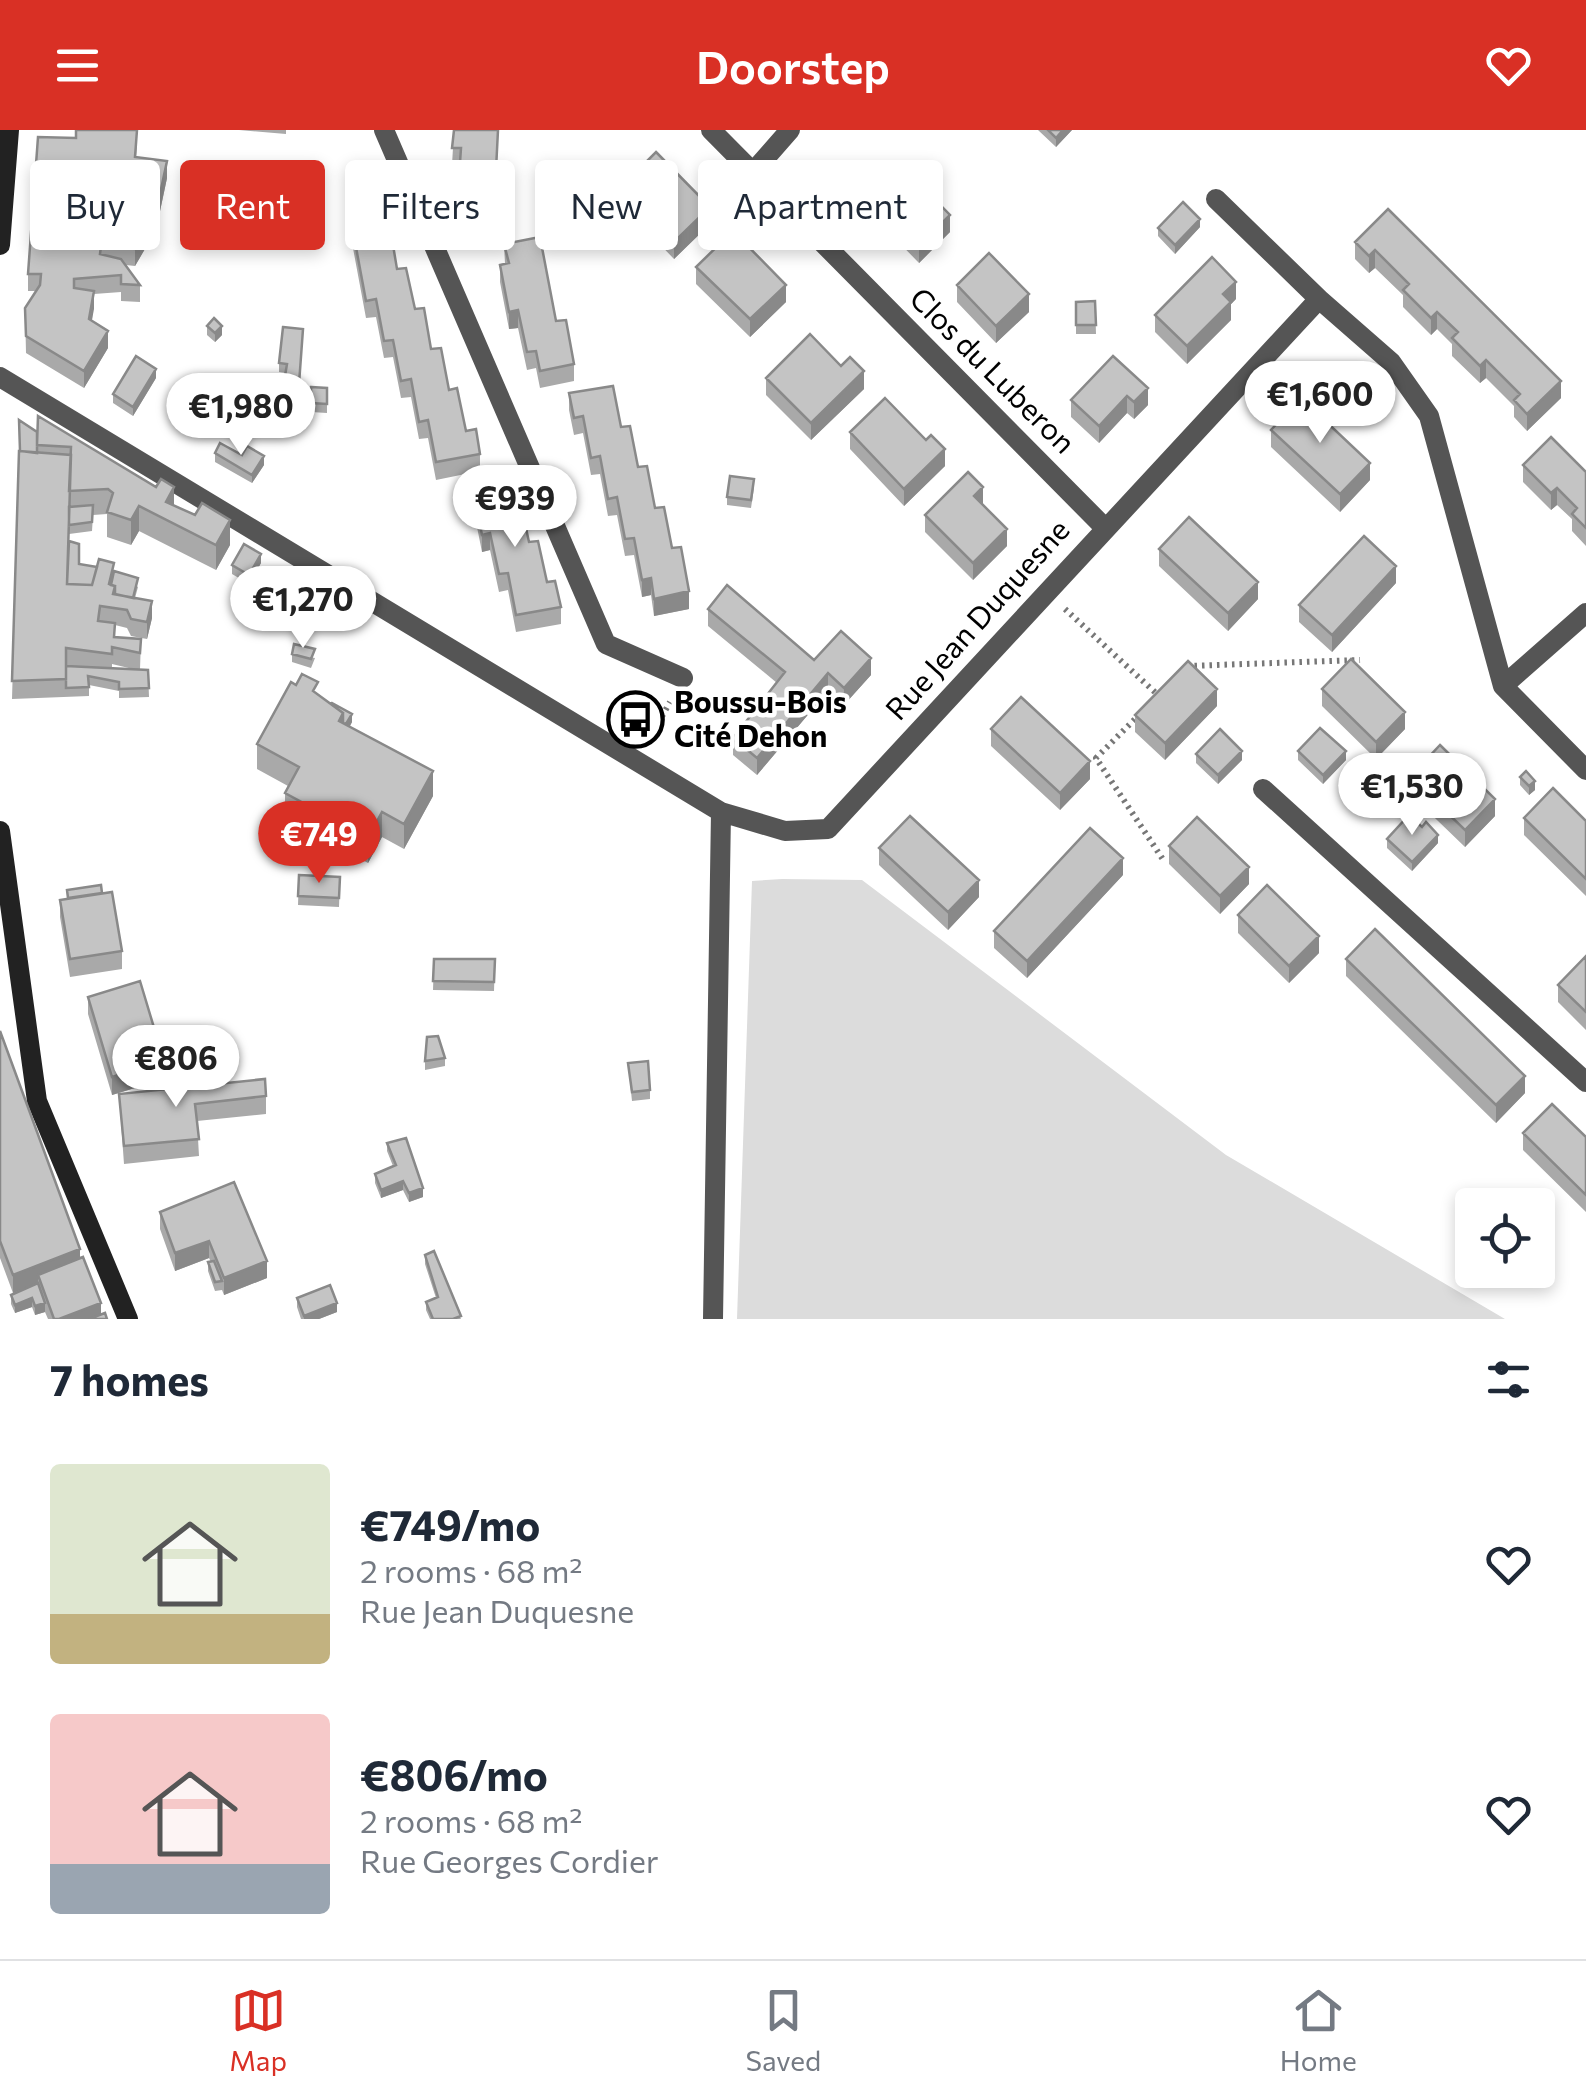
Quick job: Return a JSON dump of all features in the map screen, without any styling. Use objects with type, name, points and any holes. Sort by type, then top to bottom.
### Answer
[{"type":"street","points":[[0,245],[10,130]]},
{"type":"street","points":[[384,130],[606,644],[683,678]]},
{"type":"street","name":"Clos du Luberon","points":[[712,130],[741,160]]},
{"type":"street","points":[[764,160],[790,130]]},
{"type":"street","points":[[1216,199],[1318,300],[1391,362],[1429,416],[1503,686],[1586,770]]},
{"type":"street","name":"Clos du Luberon","points":[[830,250],[1104,528]]},
{"type":"street","name":"Rue Jean Duquesne","points":[[0,377],[722,812],[785,830],[828,829],[1318,300]]},
{"type":"street","points":[[1503,686],[1586,614]]},
{"type":"street","points":[[1263,789],[1586,1082]]},
{"type":"street","points":[[713,1319],[722,812]]},
{"type":"street","points":[[0,831],[37,1101],[128,1319]]},
{"type":"path","points":[[1046,591],[1158,696]]},
{"type":"path","points":[[1179,675],[1189,664],[1360,660]]},
{"type":"path","points":[[1164,861],[1096,758],[1168,685]]},
{"type":"path","points":[[651,736],[658,723]]},
{"type":"shaded area","points":[[862,880],[1226,1155],[1505,1319],[737,1319],[752,881]]},
{"type":"building","points":[[76,130],[137,130],[135,157],[159,160],[36,160],[38,137],[76,138]]},
{"type":"building","points":[[454,130],[498,130],[496,160],[460,160],[461,148],[452,148]]},
{"type":"building","points":[[656,152],[664,160],[648,160]]},
{"type":"building","points":[[160,160],[167,161],[160,194]]},
{"type":"building","points":[[678,174],[698,195],[698,219],[678,238]]},
{"type":"building","points":[[1183,202],[1200,219],[1175,245],[1158,228]]},
{"type":"building","points":[[1388,209],[1561,381],[1527,414],[1514,400],[1520,394],[1486,360],[1480,366],[1452,338],[1458,332],[1437,312],[1431,318],[1403,290],[1409,284],[1375,250],[1369,256],[1355,242]]},
{"type":"building","points":[[535,238],[535,250],[542,250],[556,321],[566,320],[574,364],[540,371],[536,351],[527,352],[518,310],[509,312],[500,265],[509,263],[506,250],[515,250],[515,242]]},
{"type":"building","points":[[30,247],[30,250],[100,250],[100,254],[121,259],[140,285],[121,284],[121,275],[74,279],[74,288],[94,291],[89,319],[108,331],[84,371],[26,336],[25,308],[40,285],[41,274],[28,274]]},
{"type":"building","points":[[357,250],[394,250],[397,269],[406,268],[415,309],[424,308],[431,349],[441,348],[449,390],[457,388],[466,431],[476,429],[480,454],[436,462],[428,420],[419,422],[411,379],[401,381],[393,340],[384,341],[376,299],[366,301]]},
{"type":"building","points":[[713,250],[752,250],[786,285],[750,319],[696,267]]},
{"type":"building","points":[[989,253],[1029,294],[996,326],[957,285]]},
{"type":"building","points":[[1212,257],[1236,282],[1223,294],[1231,302],[1187,346],[1155,315]]},
{"type":"building","points":[[1095,301],[1096,325],[1076,325],[1076,302]]},
{"type":"building","points":[[214,318],[222,326],[215,333],[207,326]]},
{"type":"building","points":[[283,327],[303,329],[299,384],[284,382],[287,364],[279,363]]},
{"type":"building","points":[[810,334],[841,366],[850,357],[864,371],[811,423],[766,378]]},
{"type":"building","points":[[136,356],[156,369],[133,407],[113,394]]},
{"type":"building","points":[[1113,356],[1148,388],[1134,402],[1127,396],[1099,426],[1071,400]]},
{"type":"building","points":[[613,386],[621,427],[630,426],[638,467],[647,466],[655,508],[664,507],[672,548],[681,547],[689,591],[654,599],[651,578],[642,580],[634,538],[625,539],[617,497],[608,499],[600,456],[591,458],[583,416],[574,418],[569,393]]},
{"type":"building","points":[[311,387],[327,388],[327,404],[311,403]]},
{"type":"building","points":[[885,398],[926,440],[931,435],[945,449],[904,489],[850,432]]},
{"type":"building","points":[[1301,398],[1370,463],[1340,494],[1271,430]]},
{"type":"building","points":[[38,416],[156,487],[161,479],[174,487],[166,502],[195,515],[202,503],[230,520],[216,545],[139,506],[131,520],[107,512],[113,493],[108,489],[69,491],[71,447],[37,445]]},
{"type":"building","points":[[19,420],[37,432],[37,453],[20,451]]},
{"type":"building","points":[[1551,437],[1586,472],[1586,528],[1572,514],[1577,508],[1557,488],[1551,493],[1523,465]]},
{"type":"building","points":[[220,443],[242,455],[247,446],[264,456],[252,475],[215,453]]},
{"type":"building","points":[[19,451],[71,455],[67,584],[92,585],[99,559],[114,563],[109,584],[115,586],[113,594],[152,601],[147,622],[131,619],[127,610],[100,606],[98,621],[115,623],[114,637],[141,639],[140,653],[112,647],[112,654],[66,648],[66,679],[12,681]]},
{"type":"building","points":[[968,472],[983,487],[974,496],[1007,529],[973,563],[925,515]]},
{"type":"building","points":[[730,476],[754,479],[751,500],[727,497]]},
{"type":"building","points":[[507,483],[511,503],[520,501],[529,542],[538,541],[547,582],[555,581],[561,607],[516,615],[508,573],[499,574],[490,533],[482,535],[473,490]]},
{"type":"building","points":[[93,505],[92,522],[69,525],[69,507]]},
{"type":"building","points":[[1189,517],[1258,582],[1228,613],[1159,549]]},
{"type":"building","points":[[1364,536],[1396,566],[1332,635],[1299,605]]},
{"type":"building","points":[[69,541],[79,544],[79,564],[97,567],[92,585],[67,584]]},
{"type":"building","points":[[244,544],[261,554],[249,575],[232,565]]},
{"type":"building","points":[[114,571],[138,578],[133,598],[115,594],[115,586],[111,585]]},
{"type":"building","points":[[727,585],[814,660],[841,631],[871,658],[844,688],[828,673],[757,758],[733,738],[785,672],[708,609]]},
{"type":"building","points":[[294,644],[315,649],[311,659],[292,654]]},
{"type":"building","points":[[1351,659],[1405,712],[1376,742],[1322,689]]},
{"type":"building","points":[[1188,661],[1217,689],[1165,743],[1135,715]]},
{"type":"building","points":[[66,666],[148,670],[149,688],[119,689],[119,682],[88,676],[89,687],[66,688]]},
{"type":"building","points":[[302,674],[318,682],[313,691],[343,713],[339,721],[433,771],[404,824],[382,812],[368,838],[285,793],[299,767],[257,744],[291,682],[296,685]]},
{"type":"building","points":[[1021,697],[1090,761],[1060,793],[991,729]]},
{"type":"building","points":[[332,703],[352,714],[346,724],[343,713]]},
{"type":"building","points":[[1320,728],[1346,751],[1323,775],[1298,751]]},
{"type":"building","points":[[1220,729],[1242,751],[1218,775],[1196,754]]},
{"type":"building","points":[[1440,745],[1495,799],[1465,830],[1410,777]]},
{"type":"building","points":[[1526,771],[1535,781],[1529,786],[1520,777]]},
{"type":"building","points":[[1553,788],[1586,821],[1586,879],[1524,818]]},
{"type":"building","points":[[1409,815],[1422,827],[1426,822],[1438,835],[1412,862],[1387,839]]},
{"type":"building","points":[[910,816],[979,880],[948,912],[879,848]]},
{"type":"building","points":[[1197,817],[1249,867],[1220,896],[1169,846]]},
{"type":"building","points":[[1090,828],[1123,858],[1027,961],[994,931]]},
{"type":"building","points":[[299,875],[340,877],[339,898],[298,896]]},
{"type":"building","points":[[101,885],[102,893],[68,898],[67,890]]},
{"type":"building","points":[[1267,885],[1319,936],[1289,966],[1238,915]]},
{"type":"building","points":[[112,892],[122,951],[70,959],[60,900]]},
{"type":"building","points":[[1375,929],[1525,1076],[1496,1105],[1346,959]]},
{"type":"building","points":[[1586,956],[1586,1012],[1558,985]]},
{"type":"building","points":[[434,959],[495,959],[494,982],[433,981]]},
{"type":"building","points":[[140,981],[164,1061],[112,1077],[88,997]]},
{"type":"building","points":[[0,1031],[80,1249],[13,1275],[0,1241]]},
{"type":"building","points":[[438,1036],[445,1058],[425,1061],[427,1037]]},
{"type":"building","points":[[648,1061],[650,1090],[632,1092],[628,1063]]},
{"type":"building","points":[[265,1079],[266,1096],[195,1104],[199,1139],[124,1146],[119,1094]]},
{"type":"building","points":[[1552,1104],[1586,1137],[1586,1195],[1523,1133]]},
{"type":"building","points":[[406,1138],[423,1188],[409,1193],[403,1181],[381,1190],[375,1174],[396,1165],[387,1143]]},
{"type":"building","points":[[234,1182],[267,1261],[224,1278],[209,1241],[175,1253],[160,1212]]},
{"type":"building","points":[[434,1251],[461,1316],[453,1319],[433,1319],[426,1302],[438,1297],[425,1255]]},
{"type":"building","points":[[83,1257],[101,1303],[54,1319],[38,1275]]},
{"type":"building","points":[[214,1261],[222,1281],[215,1282],[208,1262]]},
{"type":"building","points":[[38,1283],[45,1303],[35,1306],[32,1298],[15,1305],[11,1295]]},
{"type":"building","points":[[330,1285],[337,1303],[304,1316],[297,1298]]},
{"type":"place","name":"Boussu-Bois Cité Dehon","points":[[635,720]]}]
